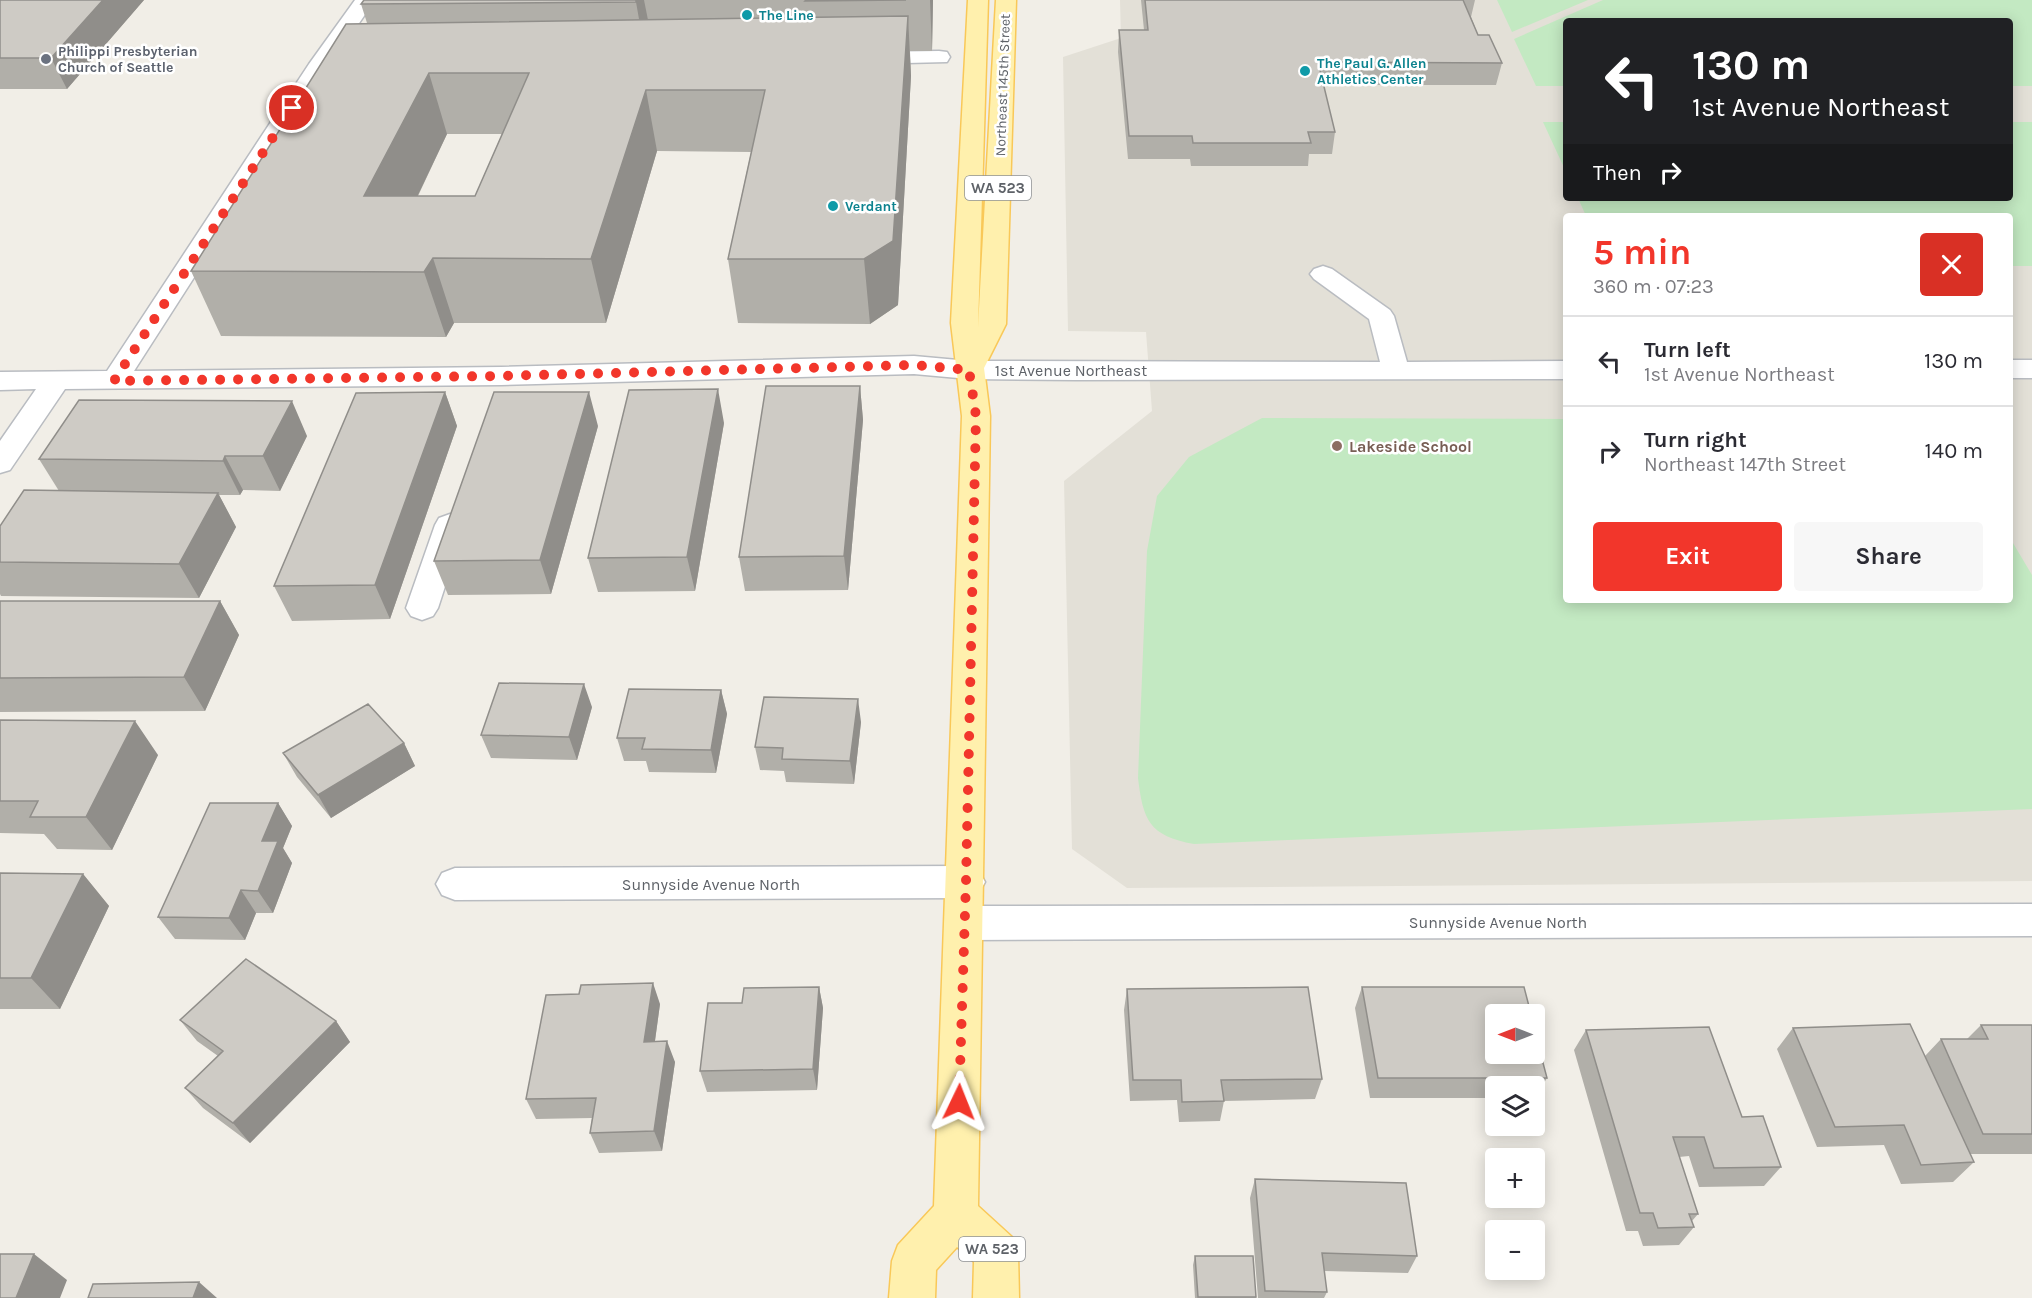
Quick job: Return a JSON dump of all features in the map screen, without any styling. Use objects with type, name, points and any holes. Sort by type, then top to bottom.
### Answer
[{"type":"main road","name":"Northeast 145th Street","points":[[969,370],[964,323],[978,0]]},
{"type":"main road","name":"Northeast 145th Street","points":[[969,370],[993,324],[1006,0]]},
{"type":"main road","name":"WA 523","points":[[912,1298],[914,1261],[956,1215],[976,416],[969,370]]},
{"type":"main road","name":"WA 523","points":[[956,1215],[996,1253],[996,1298]]},
{"type":"street","points":[[114,381],[331,63],[365,0]]},
{"type":"street","points":[[845,58],[939,57]]},
{"type":"street","points":[[1323,274],[1381,316],[1396,370]]},
{"type":"street","name":"1st Avenue Northeast","points":[[0,381],[501,376],[914,365],[969,370],[1563,370]]},
{"type":"street","points":[[2013,369],[2032,369]]},
{"type":"street","points":[[492,407],[501,376]]},
{"type":"street","points":[[0,463],[57,380]]},
{"type":"street","points":[[422,608],[460,496]]},
{"type":"street","name":"Sunnyside Avenue North","points":[[455,884],[966,882]]},
{"type":"street","name":"Sunnyside Avenue North","points":[[964,923],[2032,920]]},
{"type":"shaded area","name":"Lakeside School","points":[[1120,0],[2032,0],[2032,881],[1127,888],[1072,849],[1064,481],[1152,411],[1146,332],[1068,331],[1063,57],[1121,38]]},
{"type":"green space","points":[[1497,0],[1588,0],[1512,32]]},
{"type":"green space","points":[[1603,0],[2032,0],[2032,86],[2013,86],[2013,18],[1563,18],[1563,86],[1536,86],[1514,39]]},
{"type":"green space","points":[[1543,122],[1563,122],[1563,165]]},
{"type":"green space","points":[[2013,122],[2032,122],[2032,266],[2013,266],[2013,213],[1585,213],[1579,201],[2013,201]]},
{"type":"green space","points":[[1262,418],[1563,419],[1563,603],[2013,603],[2013,543],[2032,575],[2032,809],[1194,844],[1167,836],[1151,824],[1146,815],[1138,778],[1147,551],[1157,496],[1189,457]]},
{"type":"building","points":[[0,0],[103,0],[51,58],[0,58]]},
{"type":"building","points":[[364,0],[636,0],[636,2],[361,4]]},
{"type":"building","points":[[806,0],[906,0],[805,1]]},
{"type":"building","name":"The Paul G. Allen Athletics Center","points":[[1145,0],[1463,0],[1478,35],[1489,35],[1502,63],[1318,62],[1335,132],[1308,132],[1311,143],[1193,143],[1192,136],[1129,136],[1119,30],[1148,30]]},
{"type":"building","points":[[908,16],[893,241],[864,259],[728,259],[765,90],[646,90],[591,259],[433,258],[424,272],[191,271],[346,24]],"holes":[[[429,73],[529,73],[475,196],[364,196]]]},
{"type":"building","points":[[766,386],[860,386],[844,556],[739,557]]},
{"type":"building","points":[[718,389],[687,557],[588,558],[629,390]]},
{"type":"building","points":[[445,392],[375,585],[274,586],[356,393]]},
{"type":"building","points":[[494,392],[589,392],[540,560],[434,561]]},
{"type":"building","points":[[79,400],[292,401],[263,456],[225,456],[223,461],[39,459]]},
{"type":"building","points":[[24,490],[218,493],[179,564],[0,562],[0,526]]},
{"type":"building","points":[[0,601],[220,601],[184,677],[0,678]]},
{"type":"building","points":[[499,683],[584,684],[569,737],[481,735]]},
{"type":"building","points":[[629,689],[721,690],[711,750],[642,749],[645,738],[617,738]]},
{"type":"building","points":[[764,697],[858,699],[850,761],[782,759],[783,748],[755,747]]},
{"type":"building","points":[[368,704],[404,743],[318,795],[283,753]]},
{"type":"building","points":[[0,720],[135,721],[86,817],[30,817],[38,801],[0,801]]},
{"type":"building","points":[[210,803],[278,803],[262,841],[278,841],[258,891],[241,890],[229,918],[158,917]]},
{"type":"building","points":[[0,873],[83,874],[31,978],[0,978]]},
{"type":"building","points":[[246,959],[336,1021],[233,1123],[185,1088],[223,1051],[180,1020]]},
{"type":"building","points":[[653,983],[644,1042],[667,1041],[654,1131],[590,1133],[596,1098],[526,1099],[546,995],[579,994],[581,985]]},
{"type":"building","points":[[819,987],[813,1069],[700,1071],[708,1003],[742,1003],[744,988]]},
{"type":"building","points":[[1308,987],[1322,1079],[1221,1080],[1224,1101],[1182,1102],[1181,1080],[1133,1080],[1127,989]]},
{"type":"building","points":[[1362,987],[1524,987],[1528,1004],[1485,1004],[1485,1064],[1543,1064],[1547,1078],[1545,1076],[1485,1076],[1485,1078],[1378,1078]]},
{"type":"building","points":[[1910,1024],[1974,1162],[1921,1165],[1904,1125],[1835,1127],[1793,1028]]},
{"type":"building","points":[[1981,1025],[2032,1025],[2032,1134],[1983,1134],[1941,1039],[1988,1039]]},
{"type":"building","points":[[1709,1027],[1742,1117],[1763,1116],[1781,1167],[1714,1168],[1704,1137],[1673,1137],[1698,1214],[1689,1214],[1694,1227],[1658,1228],[1653,1213],[1640,1213],[1586,1030]]},
{"type":"building","points":[[1255,1179],[1406,1183],[1417,1256],[1322,1253],[1327,1292],[1265,1291]]},
{"type":"building","points":[[0,1254],[34,1254],[16,1298],[0,1298]]},
{"type":"building","points":[[1195,1256],[1253,1256],[1256,1297],[1198,1297]]},
{"type":"building","points":[[199,1282],[193,1298],[88,1298],[93,1284]]},
{"type":"place","name":"The Line","points":[[747,15]]},
{"type":"place","name":"Philippi Presbyterian Church of Seattle","points":[[46,59]]},
{"type":"place","name":"The Paul G. Allen Athletics Center","points":[[1305,71]]},
{"type":"place","name":"Verdant","points":[[833,206]]},
{"type":"place","name":"Lakeside School","points":[[1337,446]]},
{"type":"route","points":[[292,108],[114,381],[501,376],[914,365],[969,370],[976,416],[959,1102]]}]
